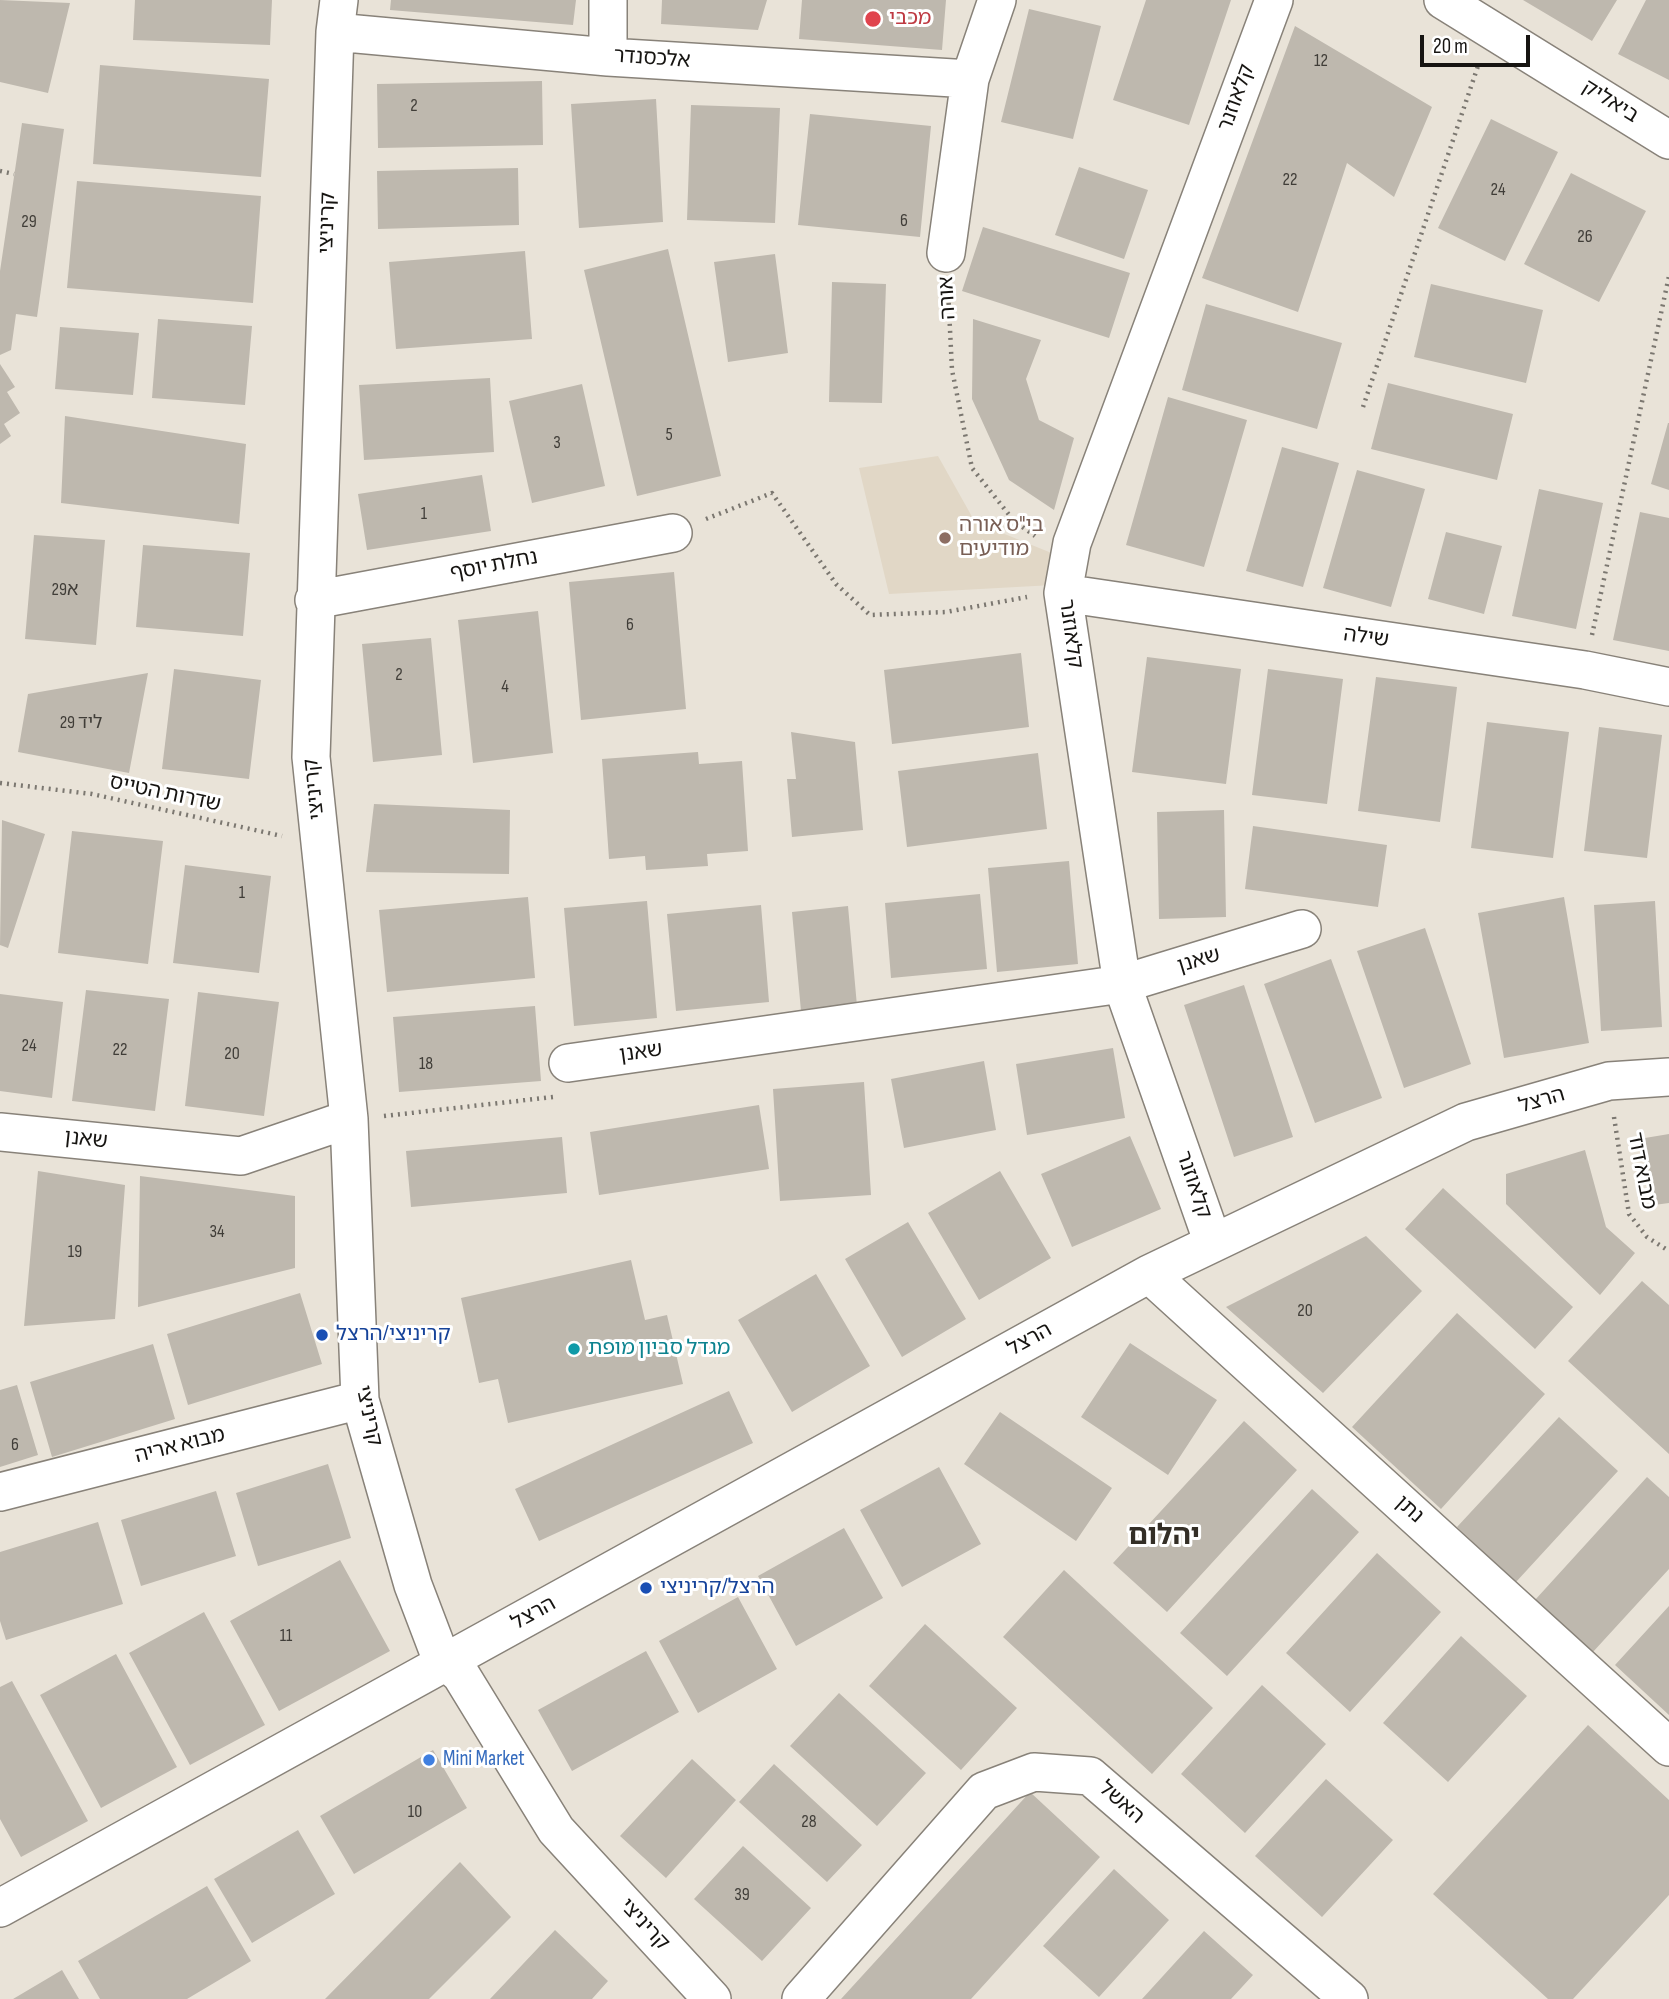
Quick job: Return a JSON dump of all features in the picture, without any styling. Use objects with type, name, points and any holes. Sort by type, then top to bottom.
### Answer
[{"type":"street","points":[[607,0],[608,57]]},
{"type":"street","name":"אורה","points":[[946,253],[970,79],[997,0]]},
{"type":"street","name":"קלאוזנר","points":[[1213,1243],[1122,984],[1063,593],[1072,543],[1274,0]]},
{"type":"street","name":"ביאליק","points":[[1443,0],[1492,27],[1669,140]]},
{"type":"street","name":"אלכסנדר","points":[[337,16],[608,57],[970,79]]},
{"type":"street","name":"קריניצי","points":[[337,16],[314,600],[311,757],[349,1119],[360,1400],[410,1570],[446,1662],[556,1830],[712,1999]]},
{"type":"street","name":"נחלת יוסף","points":[[314,600],[673,533]]},
{"type":"street","name":"שילה","points":[[1063,593],[1585,670],[1669,687]]},
{"type":"street","name":"שאנן","points":[[568,1063],[1122,984],[1302,929]]},
{"type":"street","name":"הרצל","points":[[0,1909],[1149,1274],[1466,1122],[1609,1082],[1669,1077]]},
{"type":"street","name":"שאנן","points":[[0,1132],[241,1156],[349,1119]]},
{"type":"street","name":"נתן","points":[[1149,1274],[1669,1747]]},
{"type":"street","name":"מבוא אריה","points":[[0,1492],[360,1400]]},
{"type":"street","name":"האשל","points":[[801,1999],[984,1791],[1034,1772],[1090,1776],[1349,1999]]},
{"type":"path","points":[[1363,407],[1492,27]]},
{"type":"path","points":[[0,171],[14,174]]},
{"type":"path","name":"אורה","points":[[946,253],[952,370],[972,468],[1014,521],[1036,537],[1060,545],[1072,543]]},
{"type":"path","points":[[1585,670],[1620,492],[1633,445],[1669,276]]},
{"type":"path","points":[[673,533],[772,493],[836,584],[870,615],[946,612],[998,600],[1063,593]]},
{"type":"path","name":"שדרות הטייס","points":[[0,783],[92,794],[321,844]]},
{"type":"path","points":[[349,1119],[558,1096],[568,1063]]},
{"type":"path","name":"מבוא דוד","points":[[1609,1082],[1629,1214],[1647,1237],[1669,1251]]},
{"type":"shaded area","name":"בי\"ס אורה מודיעים","points":[[938,456],[975,522],[1054,554],[1053,585],[889,594],[859,468]]},
{"type":"building","points":[[0,0],[70,3],[48,93],[0,82]]},
{"type":"building","points":[[135,0],[272,0],[270,45],[133,40]]},
{"type":"building","points":[[391,0],[576,0],[573,25],[390,10]]},
{"type":"building","points":[[662,0],[767,0],[758,30],[661,24]]},
{"type":"building","name":"מכבי","points":[[802,0],[946,0],[942,50],[799,39]]},
{"type":"building","points":[[1146,0],[1231,0],[1189,125],[1113,100]]},
{"type":"building","points":[[1523,0],[1617,0],[1592,41]]},
{"type":"building","points":[[1646,0],[1669,0],[1669,80],[1618,54]]},
{"type":"building","points":[[1029,9],[1101,26],[1073,139],[1001,122]]},
{"type":"building","points":[[1295,26],[1432,107],[1394,197],[1347,163],[1298,312],[1202,278]]},
{"type":"building","points":[[100,65],[269,79],[261,177],[93,164]]},
{"type":"building","points":[[542,81],[543,145],[378,148],[377,84]]},
{"type":"building","points":[[656,99],[663,222],[579,228],[571,104]]},
{"type":"building","points":[[691,105],[780,108],[775,223],[687,220]]},
{"type":"building","points":[[810,114],[931,126],[920,237],[798,225]]},
{"type":"building","points":[[1491,119],[1558,152],[1505,261],[1438,228]]},
{"type":"building","points":[[22,123],[64,129],[37,317],[16,314],[11,350],[0,355],[0,271]]},
{"type":"building","points":[[1079,167],[1148,190],[1124,259],[1055,235]]},
{"type":"building","points":[[518,168],[519,225],[378,229],[377,171]]},
{"type":"building","points":[[1571,173],[1646,211],[1599,302],[1524,264]]},
{"type":"building","points":[[77,181],[261,196],[253,303],[67,288]]},
{"type":"building","points":[[983,227],[1130,273],[1109,338],[962,291]]},
{"type":"building","points":[[668,249],[721,476],[637,496],[584,270]]},
{"type":"building","points":[[525,251],[532,339],[396,349],[389,262]]},
{"type":"building","points":[[775,254],[788,353],[728,362],[714,262]]},
{"type":"building","points":[[832,282],[886,284],[882,403],[829,402]]},
{"type":"building","points":[[1431,284],[1543,310],[1526,383],[1414,357]]},
{"type":"building","points":[[1206,304],[1342,343],[1317,429],[1182,390]]},
{"type":"building","points":[[158,319],[252,326],[245,405],[152,398]]},
{"type":"building","points":[[973,319],[1041,340],[1026,379],[1039,420],[1074,438],[1054,510],[1009,480],[972,399]]},
{"type":"building","points":[[60,327],[139,333],[133,395],[55,389]]},
{"type":"building","points":[[0,364],[15,387],[7,392],[20,413],[4,424],[11,436],[0,444]]},
{"type":"building","points":[[490,378],[494,452],[364,460],[359,385]]},
{"type":"building","points":[[1388,383],[1513,414],[1497,480],[1371,449]]},
{"type":"building","points":[[582,384],[605,486],[532,503],[509,401]]},
{"type":"building","points":[[1168,397],[1247,420],[1204,567],[1126,545]]},
{"type":"building","points":[[65,416],[246,444],[239,524],[61,503]]},
{"type":"building","points":[[1669,423],[1669,490],[1651,484]]},
{"type":"building","points":[[1282,447],[1339,463],[1303,587],[1246,571]]},
{"type":"building","points":[[1357,470],[1425,489],[1391,607],[1323,588]]},
{"type":"building","points":[[482,475],[491,531],[367,550],[358,494]]},
{"type":"building","points":[[1539,489],[1603,503],[1576,629],[1512,616]]},
{"type":"building","points":[[1640,512],[1669,518],[1669,651],[1613,640]]},
{"type":"building","points":[[1446,532],[1502,546],[1484,614],[1428,599]]},
{"type":"building","points":[[34,535],[105,540],[96,645],[25,639]]},
{"type":"building","points":[[143,545],[250,553],[243,636],[136,627]]},
{"type":"building","points":[[674,572],[686,709],[581,720],[569,582]]},
{"type":"building","points":[[538,611],[553,753],[473,763],[458,620]]},
{"type":"building","points":[[431,638],[442,755],[373,762],[362,644]]},
{"type":"building","points":[[1021,653],[1029,727],[892,744],[884,670]]},
{"type":"building","points":[[1147,657],[1241,669],[1226,784],[1132,772]]},
{"type":"building","points":[[174,669],[261,680],[249,779],[162,769]]},
{"type":"building","points":[[1268,669],[1343,679],[1327,804],[1252,795]]},
{"type":"building","points":[[148,673],[129,773],[18,752],[28,694]]},
{"type":"building","points":[[1376,677],[1457,687],[1440,822],[1358,811]]},
{"type":"building","points":[[1487,722],[1569,732],[1553,858],[1471,848]]},
{"type":"building","points":[[1599,727],[1662,735],[1647,858],[1584,851]]},
{"type":"building","points":[[791,732],[855,742],[863,830],[792,837],[787,779],[796,779]]},
{"type":"building","points":[[698,752],[699,764],[742,761],[748,851],[707,854],[708,866],[646,870],[645,856],[609,859],[602,759]]},
{"type":"building","points":[[1038,753],[1047,829],[907,847],[898,771]]},
{"type":"building","points":[[374,804],[510,810],[509,874],[366,872]]},
{"type":"building","points":[[1224,810],[1226,917],[1159,919],[1157,812]]},
{"type":"building","points":[[2,820],[45,834],[8,948],[0,945]]},
{"type":"building","points":[[1253,826],[1387,845],[1378,907],[1245,889]]},
{"type":"building","points":[[72,831],[163,841],[148,964],[58,953]]},
{"type":"building","points":[[1069,861],[1078,964],[997,972],[988,868]]},
{"type":"building","points":[[185,865],[271,876],[259,973],[173,963]]},
{"type":"building","points":[[980,894],[987,969],[891,978],[885,903]]},
{"type":"building","points":[[528,897],[535,978],[387,992],[379,910]]},
{"type":"building","points":[[1564,897],[1589,1043],[1504,1058],[1478,913]]},
{"type":"building","points":[[647,901],[657,1018],[574,1026],[564,908]]},
{"type":"building","points":[[1655,901],[1662,1027],[1601,1031],[1594,905]]},
{"type":"building","points":[[761,905],[769,1002],[676,1011],[667,914]]},
{"type":"building","points":[[848,906],[857,1006],[801,1011],[792,912]]},
{"type":"building","points":[[1425,928],[1471,1064],[1404,1088],[1357,951]]},
{"type":"building","points":[[1331,959],[1382,1098],[1315,1123],[1264,984]]},
{"type":"building","points":[[1244,985],[1293,1137],[1234,1157],[1184,1005]]},
{"type":"building","points":[[86,990],[169,999],[155,1111],[72,1101]]},
{"type":"building","points":[[198,992],[279,1002],[264,1116],[185,1106]]},
{"type":"building","points":[[0,994],[63,1002],[52,1098],[0,1091]]},
{"type":"building","points":[[535,1006],[541,1081],[399,1092],[393,1017]]},
{"type":"building","points":[[1113,1048],[1125,1118],[1027,1135],[1016,1064]]},
{"type":"building","points":[[984,1061],[996,1130],[904,1148],[891,1079]]},
{"type":"building","points":[[864,1082],[871,1195],[780,1201],[773,1089]]},
{"type":"building","points":[[759,1105],[769,1169],[599,1195],[590,1132]]},
{"type":"building","points":[[1669,1134],[1669,1203],[1654,1205],[1639,1139]]},
{"type":"building","points":[[1130,1136],[1161,1209],[1072,1247],[1041,1174]]},
{"type":"building","points":[[562,1137],[567,1193],[411,1207],[406,1151]]},
{"type":"building","points":[[1585,1150],[1606,1227],[1635,1253],[1600,1295],[1506,1204],[1506,1174]]},
{"type":"building","points":[[38,1171],[125,1185],[115,1319],[24,1326]]},
{"type":"building","points":[[1000,1171],[1051,1258],[979,1300],[928,1213]]},
{"type":"building","points":[[140,1176],[295,1196],[295,1268],[138,1307]]},
{"type":"building","points":[[1443,1188],[1573,1307],[1535,1349],[1405,1229]]},
{"type":"building","points":[[908,1222],[966,1319],[902,1357],[845,1259]]},
{"type":"building","points":[[1366,1236],[1422,1291],[1323,1393],[1226,1307]]},
{"type":"building","name":"מגדל סביון מופת","points":[[631,1260],[645,1320],[667,1315],[683,1384],[508,1423],[498,1379],[479,1383],[461,1298]]},
{"type":"building","points":[[816,1274],[870,1366],[792,1412],[738,1320]]},
{"type":"building","points":[[1642,1281],[1669,1305],[1669,1454],[1568,1361]]},
{"type":"building","points":[[300,1293],[322,1364],[188,1405],[167,1334]]},
{"type":"building","points":[[1457,1313],[1545,1394],[1441,1509],[1352,1427]]},
{"type":"building","points":[[1130,1343],[1217,1400],[1168,1475],[1081,1417]]},
{"type":"building","points":[[153,1344],[175,1419],[52,1457],[30,1382]]},
{"type":"building","points":[[17,1385],[38,1455],[0,1467],[0,1390]]},
{"type":"building","points":[[729,1391],[753,1443],[539,1541],[515,1489]]},
{"type":"building","points":[[1000,1412],[1112,1488],[1076,1541],[964,1464]]},
{"type":"building","points":[[1559,1417],[1618,1471],[1516,1582],[1457,1527]]},
{"type":"building","points":[[1244,1421],[1297,1470],[1167,1612],[1113,1563]]},
{"type":"building","points":[[328,1464],[351,1538],[258,1566],[236,1493]]},
{"type":"building","points":[[939,1467],[981,1544],[902,1587],[860,1510]]},
{"type":"building","points":[[1647,1477],[1669,1497],[1669,1569],[1592,1653],[1535,1600]]},
{"type":"building","points":[[1312,1489],[1359,1532],[1227,1676],[1180,1633]]},
{"type":"building","points":[[216,1491],[236,1556],[141,1586],[121,1520]]},
{"type":"building","points":[[98,1522],[123,1604],[6,1640],[0,1621],[0,1552]]},
{"type":"building","points":[[844,1528],[883,1598],[796,1646],[758,1576]]},
{"type":"building","points":[[1377,1553],[1441,1612],[1350,1712],[1286,1653]]},
{"type":"building","points":[[340,1560],[390,1651],[279,1711],[230,1621]]},
{"type":"building","points":[[1064,1570],[1213,1708],[1152,1774],[1003,1637]]},
{"type":"building","points":[[738,1597],[777,1669],[698,1713],[659,1641]]},
{"type":"building","points":[[1669,1606],[1669,1715],[1615,1665]]},
{"type":"building","points":[[204,1612],[265,1725],[190,1765],[129,1653]]},
{"type":"building","points":[[925,1624],[1017,1708],[961,1770],[869,1686]]},
{"type":"building","points":[[1461,1636],[1527,1696],[1448,1782],[1383,1723]]},
{"type":"building","points":[[646,1651],[679,1712],[572,1771],[538,1710]]},
{"type":"building","points":[[116,1654],[177,1767],[101,1808],[40,1695]]},
{"type":"building","points":[[12,1681],[88,1821],[21,1857],[0,1819],[0,1687]]},
{"type":"building","points":[[1262,1685],[1326,1744],[1245,1833],[1181,1774]]},
{"type":"building","points":[[839,1693],[926,1773],[877,1826],[790,1746]]},
{"type":"building","points":[[1588,1725],[1669,1800],[1669,1895],[1573,1999],[1548,1999],[1433,1894]]},
{"type":"building","points":[[433,1750],[467,1808],[354,1874],[320,1816]]},
{"type":"building","points":[[692,1759],[736,1800],[666,1878],[620,1836]]},
{"type":"building","points":[[774,1764],[862,1845],[827,1882],[739,1802]]},
{"type":"building","points":[[1326,1779],[1393,1840],[1322,1917],[1255,1856]]},
{"type":"building","points":[[1030,1792],[1100,1857],[971,1999],[841,1999]]},
{"type":"building","points":[[298,1830],[335,1894],[252,1943],[214,1879]]},
{"type":"building","points":[[743,1846],[811,1908],[762,1961],[694,1899]]},
{"type":"building","points":[[460,1862],[511,1917],[429,1999],[325,1999]]},
{"type":"building","points":[[1114,1869],[1169,1920],[1099,1997],[1043,1946]]},
{"type":"building","points":[[207,1886],[251,1961],[187,1999],[100,1999],[78,1961]]},
{"type":"building","points":[[555,1930],[608,1981],[592,1999],[490,1999]]},
{"type":"building","points":[[1204,1931],[1253,1975],[1231,1999],[1142,1999]]},
{"type":"building","points":[[62,1970],[79,1999],[13,1999]]},
{"type":"place","name":"מכבי","points":[[873,19]]},
{"type":"place","name":"בי\"ס אורה מודיעים","points":[[945,538]]},
{"type":"place","name":"קריניצי/הרצל","points":[[322,1335]]},
{"type":"place","name":"מגדל סביון מופת","points":[[574,1349]]},
{"type":"place","name":"הרצל/קריניצי","points":[[646,1588]]},
{"type":"place","name":"Mini Market","points":[[429,1760]]},
{"type":"district","name":"יהלום","points":[[1164,1537]]}]
